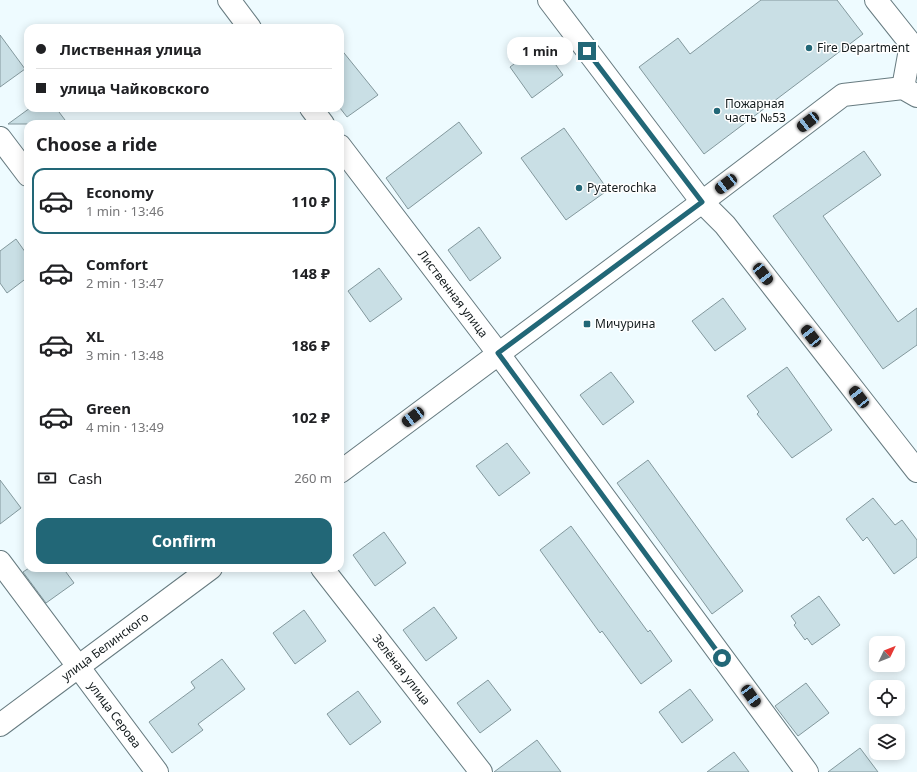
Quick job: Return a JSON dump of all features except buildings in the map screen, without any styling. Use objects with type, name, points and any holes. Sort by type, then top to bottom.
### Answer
[{"type":"street","points":[[229,0],[247,24]]},
{"type":"street","points":[[549,0],[702,202],[725,225],[917,471]]},
{"type":"street","points":[[344,469],[843,95],[910,92],[914,42],[876,0]]},
{"type":"street","points":[[314,112],[321,120]]},
{"type":"street","points":[[0,138],[24,170]]},
{"type":"street","name":"Лиственная улица","points":[[344,151],[498,353],[807,772]]},
{"type":"street","name":"улица Серова","points":[[0,562],[157,772]]},
{"type":"street","name":"улица Белинского","points":[[0,726],[78,666],[206,572]]},
{"type":"street","name":"Зелёная улица","points":[[325,572],[481,772]]},
{"type":"place","name":"Fire Department","points":[[809,48]]},
{"type":"place","name":"Пожарная часть №53","points":[[717,111]]},
{"type":"place","name":"Pyaterochka","points":[[579,188]]},
{"type":"place","name":"Мичурина","points":[[587,324]]},
{"type":"route","points":[[587,51],[702,202],[498,353],[722,658]]}]
